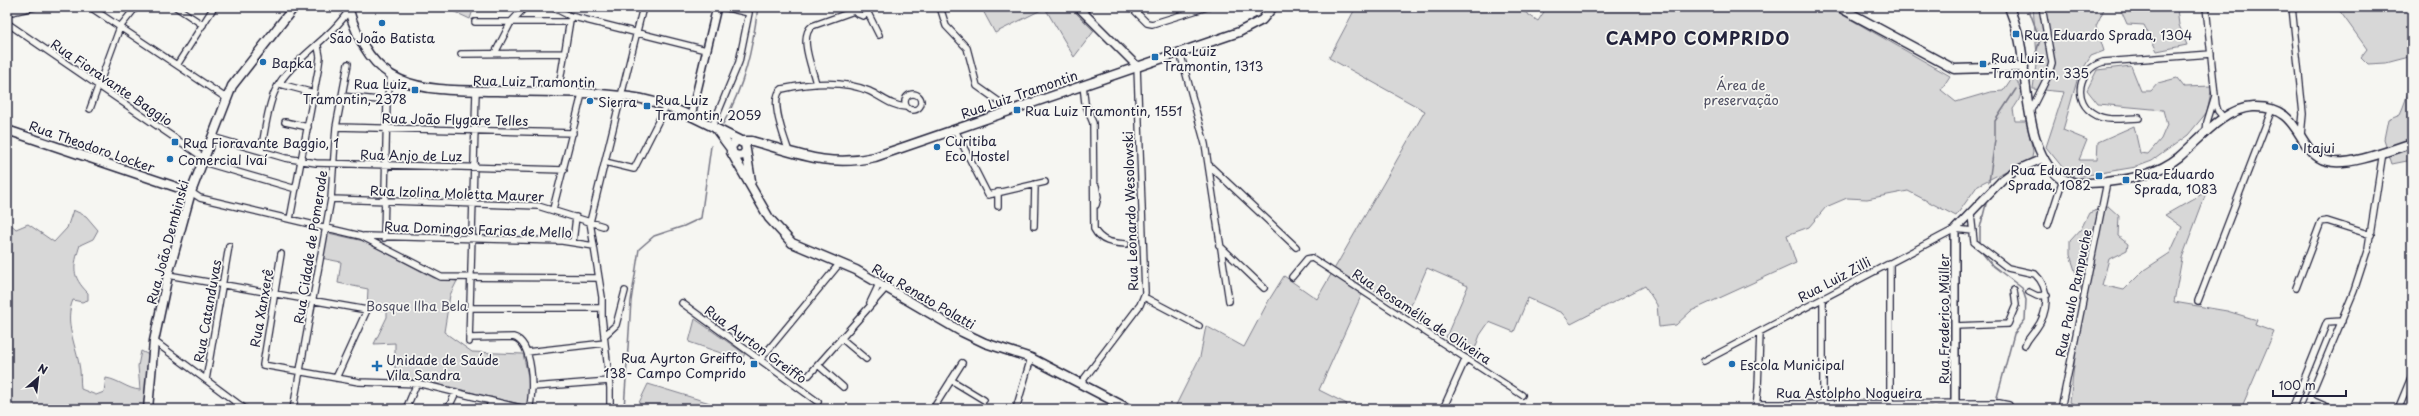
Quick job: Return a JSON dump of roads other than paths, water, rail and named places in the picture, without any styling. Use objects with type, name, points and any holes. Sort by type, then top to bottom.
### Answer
[{"type":"main road","name":"Rua João Dembinski","points":[[276,29],[300,7]]},
{"type":"main road","name":"Rua Luiz Tramontin","points":[[350,8],[348,19],[362,44],[375,62],[391,75],[412,85],[426,89],[621,96],[666,106],[691,116],[740,140],[764,144],[825,161],[854,161],[885,154],[1251,27],[1262,20],[1273,7]]},
{"type":"main road","points":[[1839,7],[1954,69],[2024,67]]},
{"type":"main road","points":[[2010,7],[2020,42],[2030,112],[2035,134],[2044,158],[2055,173],[2063,179],[2081,183],[2107,182],[2144,175],[2162,168],[2224,118],[2233,112],[2246,108],[2272,109],[2289,119],[2318,157],[2330,162],[2346,161],[2412,143]]},
{"type":"main road","name":"Rua João Dembinski","points":[[148,409],[154,341],[168,275],[192,192],[203,160],[226,98],[235,80],[276,29],[290,8]]},
{"type":"main road","name":"Rua Luiz Tramontin","points":[[350,8],[362,44]]},
{"type":"main road","name":"Rua Luiz Tramontin","points":[[714,128],[731,150]]},
{"type":"main road","name":"Rua Theodoro Locker","points":[[7,130],[192,192]]},
{"type":"main road","points":[[746,149],[740,140],[733,143],[731,150],[735,155],[740,156],[746,149],[764,144]]},
{"type":"main road","name":"Rua Renato Polatti","points":[[746,149],[752,187]]},
{"type":"main road","name":"Rua Renato Polatti","points":[[731,150],[769,218],[786,238],[806,250],[840,263],[962,332],[991,345],[1031,358],[1129,409]]},
{"type":"street","points":[[7,13],[34,7]]},
{"type":"street","points":[[90,7],[226,98]]},
{"type":"street","points":[[90,109],[120,27],[129,13],[136,7]]},
{"type":"street","points":[[176,7],[203,24]]},
{"type":"street","points":[[177,65],[214,7]]},
{"type":"street","points":[[495,53],[510,22],[525,7]]},
{"type":"street","points":[[552,7],[570,19]]},
{"type":"street","points":[[610,409],[609,380],[599,278],[590,222],[643,7]]},
{"type":"street","points":[[691,116],[717,7]]},
{"type":"street","points":[[714,128],[739,62],[749,13],[723,7]]},
{"type":"street","points":[[870,7],[868,13],[879,35]]},
{"type":"street","points":[[940,7],[946,26],[967,48],[977,86],[1011,110]]},
{"type":"street","points":[[1078,7],[1137,66]]},
{"type":"street","points":[[1131,7],[1147,23],[1152,24],[1208,7]]},
{"type":"street","points":[[2030,112],[2048,76],[2052,63],[2042,7]]},
{"type":"street","points":[[2206,7],[2215,96],[2218,112],[2224,118]]},
{"type":"street","points":[[2292,7],[2303,114],[2301,135]]},
{"type":"street","points":[[816,84],[806,40],[808,31],[816,24],[854,9],[860,16],[868,13]]},
{"type":"street","points":[[261,151],[274,95],[280,84],[298,62],[348,19]]},
{"type":"street","points":[[558,93],[570,19]]},
{"type":"street","points":[[475,22],[570,19],[637,33],[706,50]]},
{"type":"street","name":"Rua Fioravante Baggio","points":[[7,23],[203,160],[296,189]]},
{"type":"street","points":[[290,219],[320,57],[318,46]]},
{"type":"street","points":[[1180,52],[1199,118],[1209,165],[1219,245],[1229,301]]},
{"type":"street","points":[[461,54],[565,53]]},
{"type":"street","points":[[2139,118],[2109,119],[2096,116],[2091,112],[2082,101],[2080,92],[2080,85],[2085,72],[2096,64],[2103,62],[2211,54]]},
{"type":"street","name":"Rua Cidade de Pomerode","points":[[293,409],[331,199],[335,164],[336,127],[348,64]]},
{"type":"street","name":"Rua Leonardo Wesolowski","points":[[1081,383],[1144,297],[1137,66]]},
{"type":"street","points":[[384,238],[387,101],[391,75]]},
{"type":"street","points":[[280,84],[314,93]]},
{"type":"street","points":[[789,152],[778,120],[778,94],[782,89],[816,84],[858,87],[874,93],[894,105],[906,107]]},
{"type":"street","points":[[1083,85],[1085,103],[1093,119],[1094,228],[1099,236],[1107,242],[1126,244]]},
{"type":"street","points":[[476,91],[469,340],[516,337],[527,352],[532,387],[529,409]]},
{"type":"street","points":[[553,209],[582,94]]},
{"type":"street","points":[[342,96],[387,101]]},
{"type":"street","points":[[2206,133],[2207,122],[2215,96]]},
{"type":"street","points":[[605,162],[634,169],[666,106]]},
{"type":"street","points":[[2198,301],[2272,109]]},
{"type":"street","points":[[285,122],[308,127]]},
{"type":"street","name":"Rua João Flygare Telles","points":[[336,127],[573,133]]},
{"type":"street","points":[[955,130],[988,194],[1044,182]]},
{"type":"street","name":"Rua Anjo de Luz","points":[[212,137],[301,161],[335,164],[564,170]]},
{"type":"street","points":[[2305,409],[2357,284],[2371,235],[2383,152]]},
{"type":"street","name":"Rua Luiz Zilli","points":[[1704,361],[1955,229],[2009,174],[2044,158]]},
{"type":"street","points":[[1209,165],[1296,247]]},
{"type":"street","points":[[2048,225],[2063,179]]},
{"type":"street","name":"Rua Paulo Pampuche","points":[[2061,409],[2107,182]]},
{"type":"street","points":[[1034,226],[1035,184]]},
{"type":"street","points":[[192,192],[200,198],[361,236],[437,276],[471,278],[599,278]]},
{"type":"street","points":[[998,192],[998,206]]},
{"type":"street","name":"Rua Izolina Moletta Maurer","points":[[331,199],[530,206],[553,209],[603,226]]},
{"type":"street","points":[[1971,214],[1973,241],[2008,268],[2035,274],[2046,290],[2047,294],[2040,322],[2026,345]]},
{"type":"street","points":[[573,242],[576,217]]},
{"type":"street","points":[[2296,288],[2321,222],[2327,221],[2371,235]]},
{"type":"street","points":[[1955,229],[1972,231]]},
{"type":"street","name":"Rua Frederico Müller","points":[[1955,229],[1955,406]]},
{"type":"street","name":"Rua Domingos Farias de Mello","points":[[361,236],[384,238],[573,242],[594,246]]},
{"type":"street","points":[[1219,245],[1264,288]]},
{"type":"street","name":"Rua Catanduvas","points":[[206,380],[229,246]]},
{"type":"street","name":"Rua Xanxerê","points":[[281,254],[263,365],[300,372]]},
{"type":"street","name":"Rua Rosamélia de Oliveira","points":[[1292,277],[1309,257],[1522,395]]},
{"type":"street","points":[[760,360],[840,263]]},
{"type":"street","points":[[1890,264],[1890,406]]},
{"type":"street","points":[[168,275],[367,310],[336,378]]},
{"type":"street","points":[[809,374],[869,305],[883,286]]},
{"type":"street","points":[[1955,326],[2006,325],[2011,319],[2016,305],[2014,290]]},
{"type":"street","points":[[604,336],[616,325],[625,291]]},
{"type":"street","points":[[2029,292],[2037,296],[2047,294]]},
{"type":"street","points":[[1144,297],[1199,326]]},
{"type":"street","points":[[1823,299],[1823,406]]},
{"type":"street","name":"Rua Ayrton Greiffo","points":[[682,303],[818,402]]},
{"type":"street","points":[[470,308],[602,308]]},
{"type":"street","points":[[2292,409],[2327,322],[2342,321]]},
{"type":"street","points":[[1756,406],[1760,332]]},
{"type":"street","points":[[841,338],[866,360]]},
{"type":"street","points":[[154,341],[245,409]]},
{"type":"street","points":[[527,352],[605,343]]},
{"type":"street","points":[[1016,409],[1031,358]]},
{"type":"street","points":[[1443,409],[1466,358]]},
{"type":"street","points":[[933,409],[962,363]]},
{"type":"street","points":[[818,365],[843,387]]},
{"type":"street","points":[[300,372],[367,383],[417,383],[525,409]]},
{"type":"street","points":[[2398,409],[2412,375]]},
{"type":"street","points":[[532,387],[609,380]]},
{"type":"street","points":[[951,380],[984,400]]},
{"type":"street","points":[[406,409],[417,383]]},
{"type":"street","points":[[448,409],[456,392]]},
{"type":"street","points":[[2309,399],[2332,409]]},
{"type":"street","points":[[488,409],[492,401]]},
{"type":"street","name":"Rua Astolpho Nogueira","points":[[1756,406],[1955,406],[1999,403],[2009,405],[2010,409]]},
{"type":"waterway","points":[[723,124],[731,109],[742,81],[750,53],[758,7]]},
{"type":"waterway","points":[[2028,7],[2040,40],[2034,59]]},
{"type":"waterway","points":[[1989,182],[1995,140],[1995,121],[2016,89]]},
{"type":"waterway","points":[[624,409],[631,301],[639,249],[654,236],[684,226],[701,218],[711,146]]},
{"type":"waterway","points":[[1980,243],[1980,228],[1986,204]]},
{"type":"waterway","points":[[1979,249],[1992,265],[2022,288],[2026,300],[2025,320],[2014,334],[1996,401]]},
{"type":"waterway","points":[[1994,409],[1995,404]]},
{"type":"place","name":"São João Batista","points":[[382,23]]},
{"type":"place","name":"Rua Eduardo Sprada, 1304","points":[[2016,34]]},
{"type":"place","name":"Rua Luiz Tramontin, 1313","points":[[1155,57]]},
{"type":"place","name":"Bapka","points":[[263,62]]},
{"type":"place","name":"Rua Luiz Tramontin, 335","points":[[1983,64]]},
{"type":"place","name":"Rua Luiz Tramontin, 2378","points":[[415,90]]},
{"type":"place","name":"Sierra","points":[[590,101]]},
{"type":"place","name":"Rua Luiz Tramontin, 2059","points":[[647,106]]},
{"type":"place","name":"Rua Luiz Tramontin, 1551","points":[[1017,110]]},
{"type":"place","name":"Rua Fioravante Baggio, 1","points":[[175,142]]},
{"type":"place","name":"Curitiba Eco Hostel","points":[[937,147]]},
{"type":"place","name":"Itajui","points":[[2295,147]]},
{"type":"place","name":"Comercial Ivaí","points":[[170,159]]},
{"type":"place","name":"Rua Eduardo Sprada, 1082","points":[[2099,176]]},
{"type":"place","name":"Rua Eduardo Sprada, 1083","points":[[2126,180]]},
{"type":"place","name":"Rua Ayrton Greiffo, 138- Campo Comprido","points":[[754,364]]},
{"type":"place","name":"Escola Municipal","points":[[1732,364]]},
{"type":"place","name":"Unidade de Saúde Vila Sandra","points":[[377,366]]},
{"type":"district","name":"CAMPO COMPRIDO","points":[[1698,38]]},
{"type":"park label","name":"Área de preservação","points":[[1741,92]]},
{"type":"park label","name":"Bosque Ilha Bela","points":[[417,305]]}]
